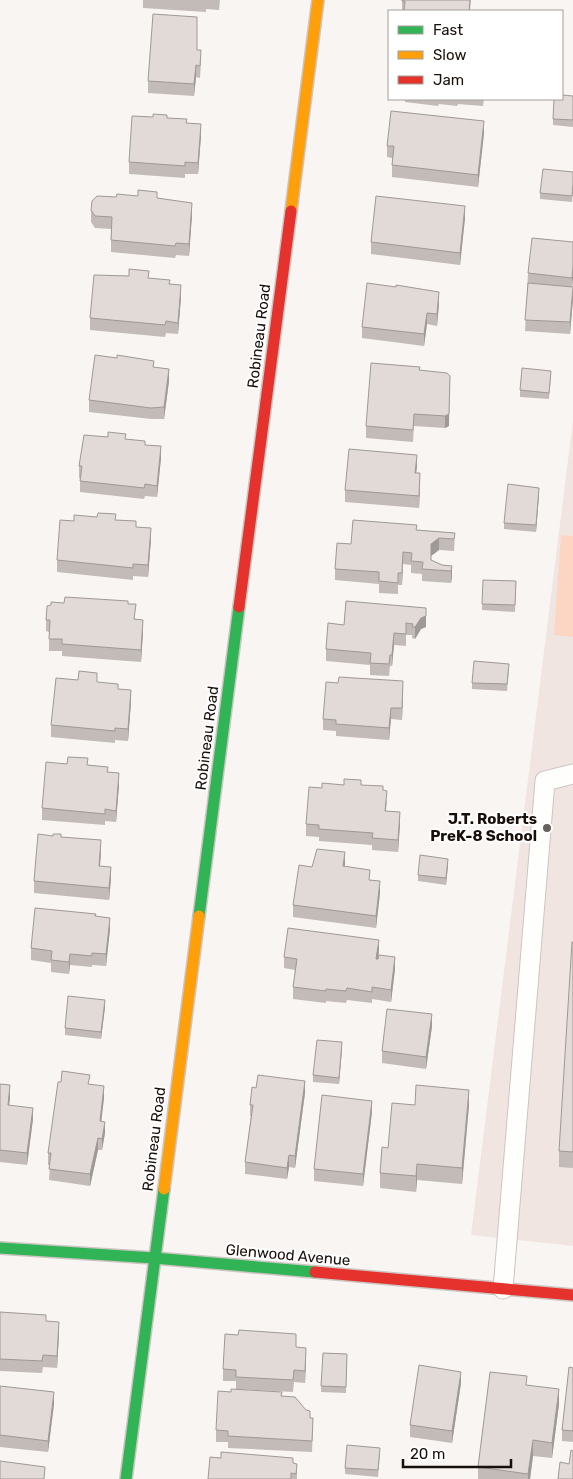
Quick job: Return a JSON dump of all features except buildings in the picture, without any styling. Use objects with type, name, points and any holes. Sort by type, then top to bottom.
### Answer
[{"type":"street","name":"Robineau Road","points":[[126,1479],[318,0]]},
{"type":"street","name":"Glenwood Avenue","points":[[0,1248],[154,1258],[573,1295]]},
{"type":"lane","points":[[503,1289],[545,781],[573,774]]},
{"type":"shaded area","name":"J.T. Roberts PreK-8 School","points":[[573,420],[573,1246],[471,1235]]},
{"type":"shaded area","points":[[561,535],[573,536],[573,637],[554,635]]},
{"type":"traffic: fast","points":[[199,916],[239,607]]},
{"type":"traffic: fast","points":[[126,1479],[164,1189]]},
{"type":"traffic: fast","points":[[0,1248],[154,1258],[315,1272]]},
{"type":"traffic: slow","points":[[291,211],[318,0]]},
{"type":"traffic: slow","points":[[164,1189],[199,916]]},
{"type":"traffic: jam","points":[[239,607],[291,211]]},
{"type":"traffic: jam","points":[[315,1272],[573,1295]]},
{"type":"place","name":"J.T. Roberts PreK-8 School","points":[[547,828]]}]
